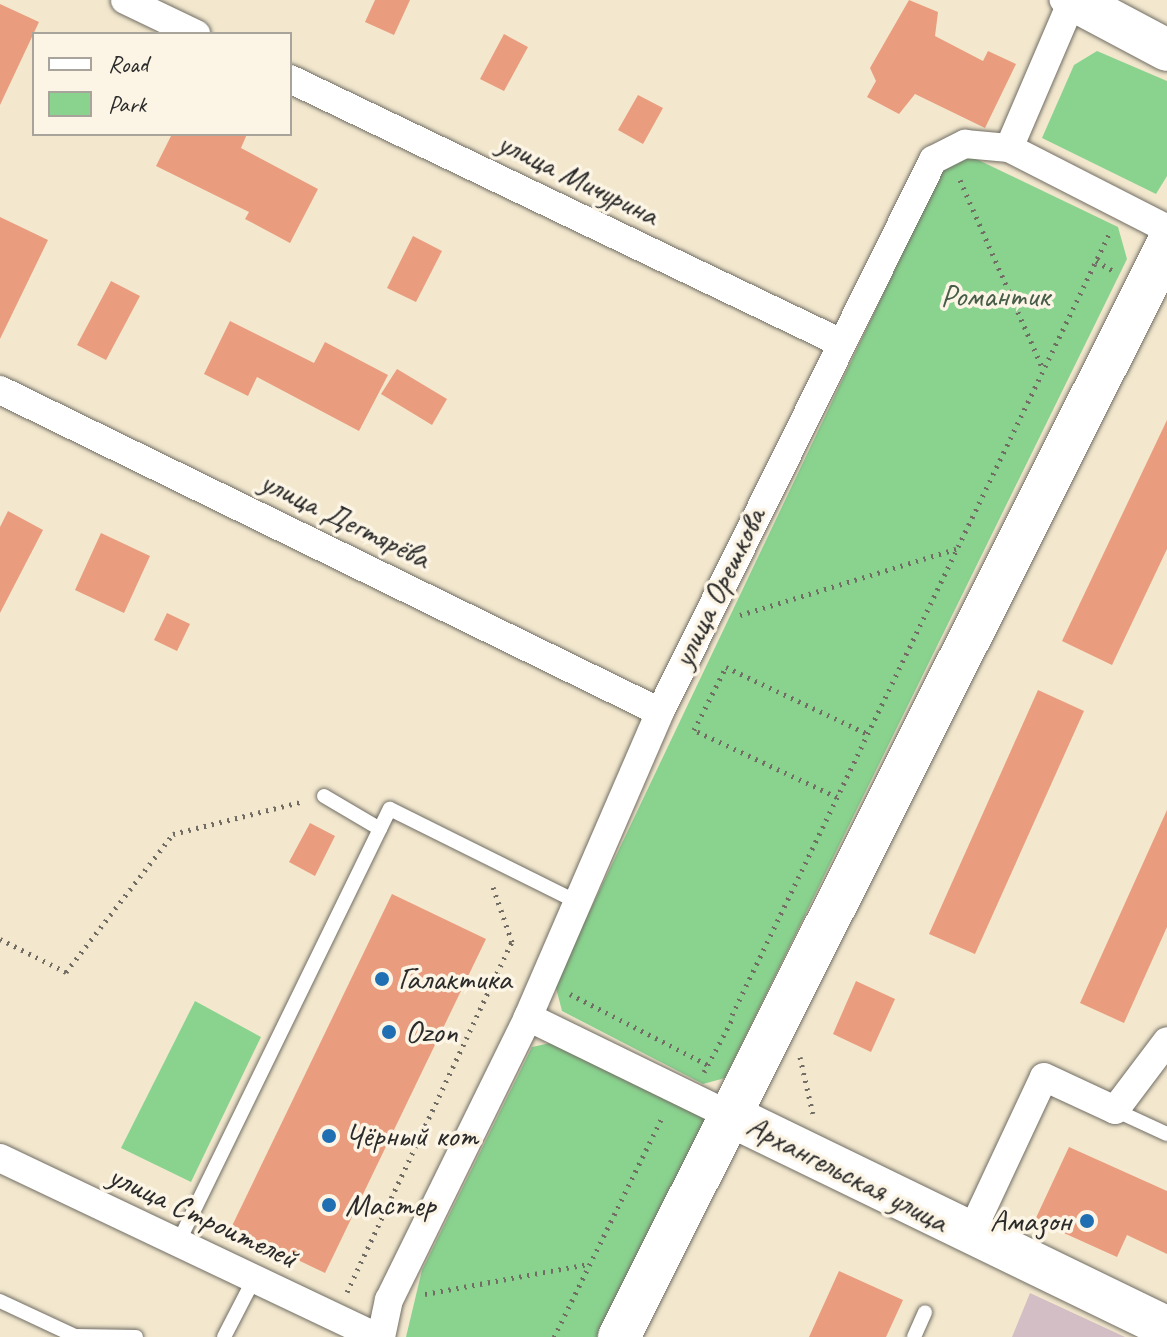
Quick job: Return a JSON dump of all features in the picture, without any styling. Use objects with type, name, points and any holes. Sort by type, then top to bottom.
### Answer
[{"type":"street","points":[[125,0],[192,32]]},
{"type":"street","points":[[1009,148],[1069,1],[1167,50]]},
{"type":"street","name":"улица Мичурина","points":[[292,80],[837,341]]},
{"type":"street","points":[[948,153],[965,144],[1009,148],[1167,229]]},
{"type":"street","name":"улица Орешкова","points":[[379,1337],[389,1300],[528,1017],[660,712],[837,341],[933,160],[948,153]]},
{"type":"street","points":[[619,1337],[1167,245]]},
{"type":"street","name":"улица Дегтярёва","points":[[0,390],[660,712]]},
{"type":"street","name":"Архангельская улица","points":[[528,1017],[970,1235],[1167,1328]]},
{"type":"street","points":[[970,1235],[1044,1077],[1115,1110],[1167,1041]]},
{"type":"street","name":"улица Строителей","points":[[0,1158],[379,1337]]},
{"type":"lane","points":[[324,796],[380,829]]},
{"type":"lane","points":[[178,1243],[390,809],[579,903]]},
{"type":"lane","points":[[1115,1110],[1167,1134]]},
{"type":"lane","points":[[224,1337],[254,1279]]},
{"type":"lane","points":[[0,1301],[75,1336],[136,1337]]},
{"type":"lane","points":[[914,1337],[925,1312]]},
{"type":"path","points":[[948,153],[1043,370]]},
{"type":"path","points":[[732,1015],[1122,206]]},
{"type":"path","points":[[701,627],[957,549]]},
{"type":"path","points":[[837,797],[694,730],[726,667],[868,734]]},
{"type":"path","points":[[0,939],[66,972],[173,834],[324,796]]},
{"type":"path","points":[[335,1317],[512,942],[480,853]]},
{"type":"path","points":[[545,980],[708,1065]]},
{"type":"path","points":[[554,1337],[663,1115],[672,1119]]},
{"type":"path","points":[[389,1300],[590,1264]]},
{"type":"shaded area","points":[[1030,1293],[1125,1337],[1012,1337]]},
{"type":"green space","points":[[1097,51],[1167,81],[1167,176],[1156,194],[1042,138],[1074,65]]},
{"type":"green space","name":"Романтик","points":[[972,157],[1118,227],[1127,259],[725,1078],[703,1084],[562,1011],[555,984],[945,164]]},
{"type":"green space","points":[[195,1001],[261,1037],[191,1182],[121,1148]]},
{"type":"green space","points":[[555,1042],[706,1117],[597,1337],[406,1337],[422,1270],[532,1047]]},
{"type":"building","points":[[375,0],[410,0],[394,35],[365,22]]},
{"type":"building","points":[[909,0],[938,12],[935,36],[983,61],[988,51],[1016,64],[985,128],[915,94],[899,114],[867,97],[876,81],[870,68]]},
{"type":"building","points":[[0,4],[39,22],[0,105]]},
{"type":"building","points":[[504,34],[528,47],[504,91],[480,79]]},
{"type":"building","points":[[638,95],[663,108],[643,144],[618,130]]},
{"type":"building","points":[[171,136],[246,136],[241,148],[318,189],[290,243],[245,219],[249,212],[156,166]]},
{"type":"building","points":[[0,217],[48,240],[0,339]]},
{"type":"building","points":[[413,236],[442,251],[416,302],[387,288]]},
{"type":"building","points":[[111,281],[140,296],[106,360],[77,345]]},
{"type":"building","points":[[230,321],[314,363],[325,342],[388,375],[359,431],[257,377],[248,396],[204,374]]},
{"type":"building","points":[[397,369],[447,399],[432,425],[381,394]]},
{"type":"building","points":[[1167,420],[1167,549],[1112,665],[1062,641]]},
{"type":"building","points":[[8,511],[43,530],[0,613],[0,527]]},
{"type":"building","points":[[101,533],[150,556],[124,613],[75,590]]},
{"type":"building","points":[[167,613],[190,624],[177,651],[154,640]]},
{"type":"building","points":[[1038,690],[1084,711],[975,954],[929,934]]},
{"type":"building","points":[[1167,810],[1167,927],[1124,1023],[1080,1003]]},
{"type":"building","points":[[310,823],[335,836],[315,876],[289,862]]},
{"type":"building","points":[[392,894],[486,939],[325,1273],[231,1228]]},
{"type":"building","points":[[856,981],[895,999],[871,1052],[833,1034]]},
{"type":"building","points":[[1069,1147],[1167,1191],[1167,1254],[1127,1235],[1117,1257],[1035,1220]]},
{"type":"building","points":[[839,1271],[903,1300],[886,1337],[809,1337]]},
{"type":"place","name":"Галактика","points":[[382,979]]},
{"type":"place","name":"Ozon","points":[[389,1032]]},
{"type":"place","name":"Чёрный кот","points":[[329,1136]]},
{"type":"place","name":"Мастер","points":[[329,1205]]},
{"type":"place","name":"Амазон","points":[[1087,1221]]}]
